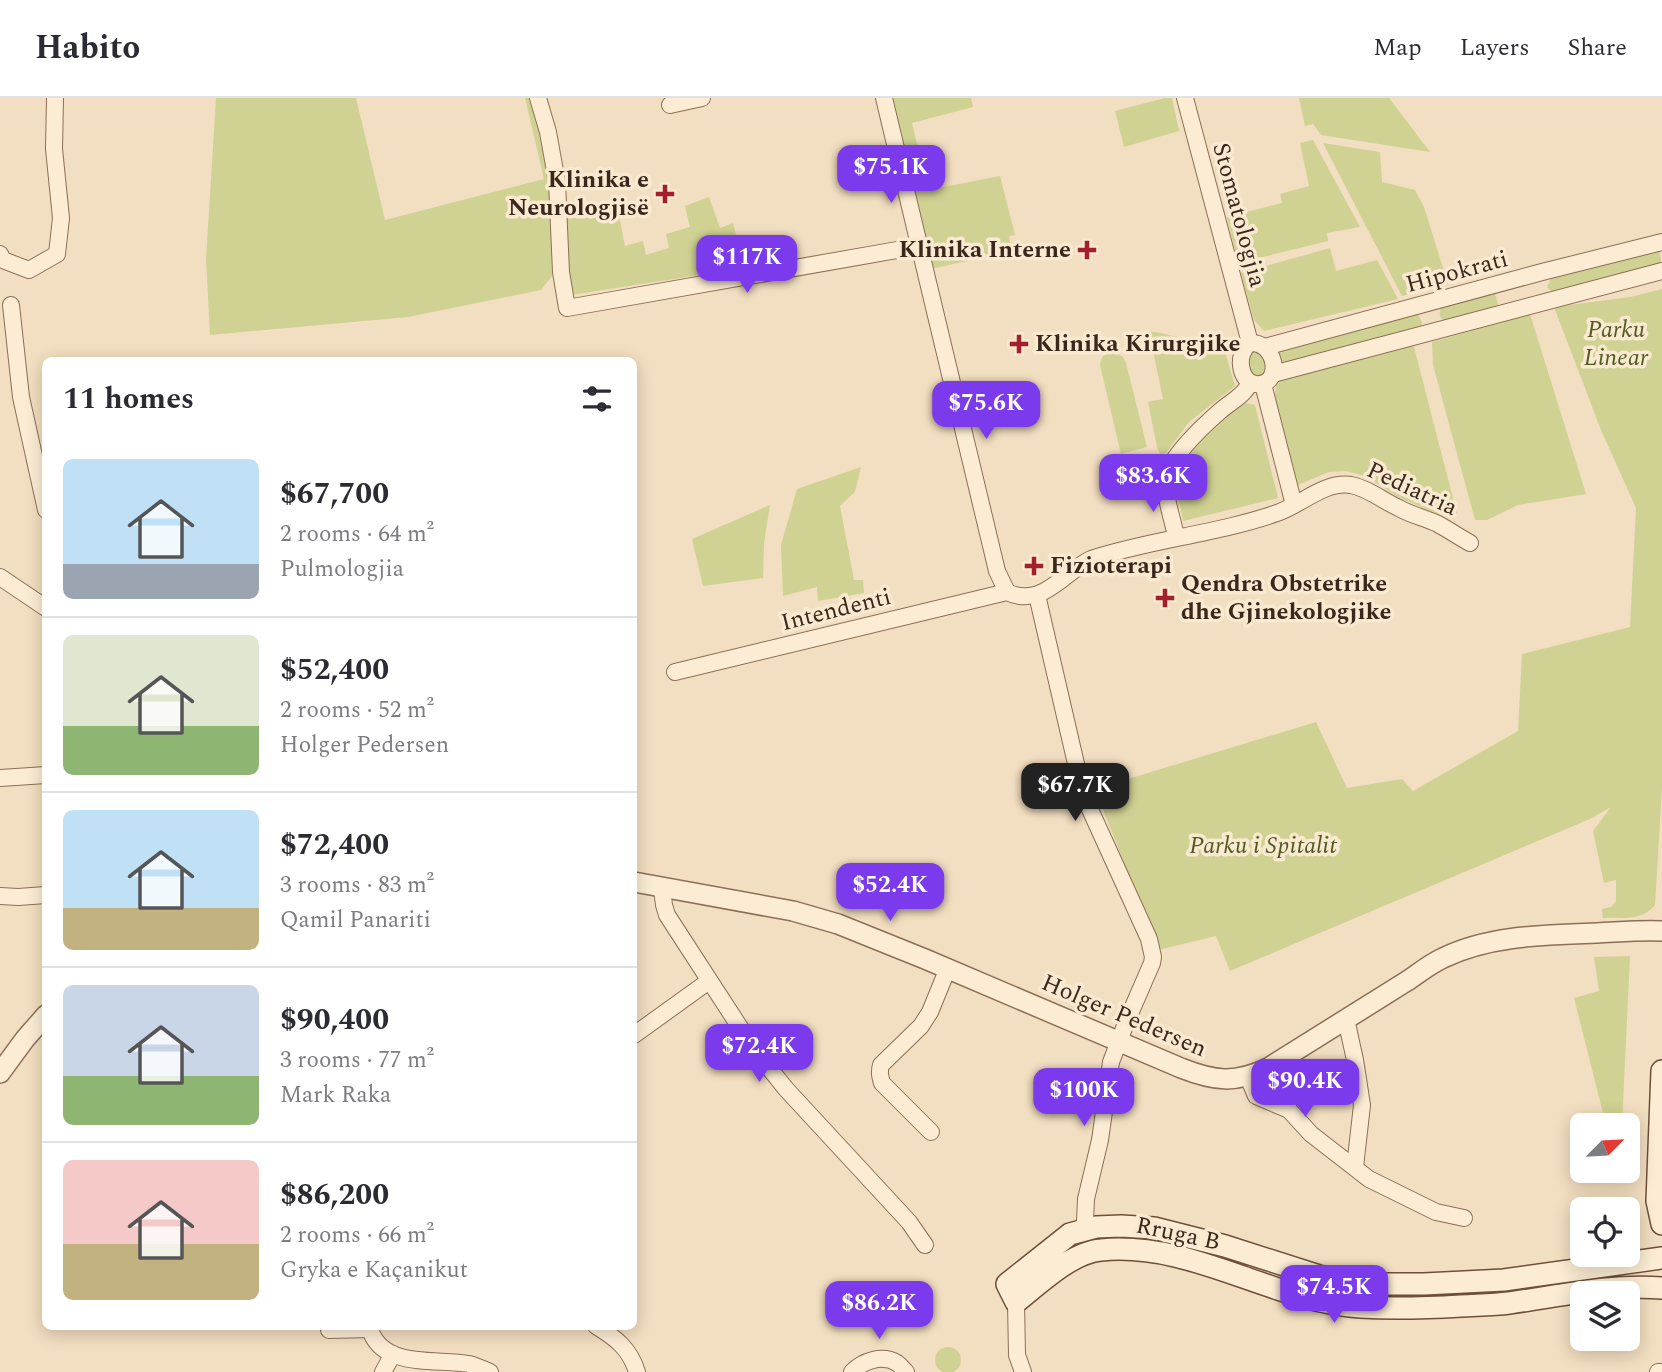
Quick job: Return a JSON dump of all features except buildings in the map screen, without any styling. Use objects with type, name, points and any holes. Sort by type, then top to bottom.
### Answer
[{"type":"main road","points":[[1662,1071],[1657,1183],[1657,1201],[1662,1224]]},
{"type":"main road","name":"Rruga B","points":[[1662,1258],[1504,1279],[1424,1284],[1358,1284],[1319,1276],[1225,1246],[1154,1228],[1121,1226],[1070,1234],[1007,1284],[1016,1302],[1077,1257],[1097,1250],[1122,1248],[1152,1251],[1220,1269],[1316,1301],[1359,1307],[1479,1305],[1602,1289],[1638,1286],[1662,1288]]},
{"type":"street","points":[[2,257],[29,270],[57,254],[61,218],[54,149],[55,98]]},
{"type":"street","points":[[538,98],[548,132],[557,181],[561,272],[567,308],[920,246]]},
{"type":"street","points":[[670,105],[702,98]]},
{"type":"street","points":[[884,98],[997,571],[1007,592]]},
{"type":"street","name":"Stomatologjia","points":[[1185,98],[1258,345]]},
{"type":"street","name":"Hipokrati","points":[[1258,345],[1662,242]]},
{"type":"street","points":[[1176,537],[1165,484],[1169,469],[1200,430],[1220,411],[1262,380],[1662,271]]},
{"type":"street","points":[[11,305],[21,397],[42,492]]},
{"type":"street","points":[[1262,380],[1243,374],[1240,359],[1244,348],[1258,345],[1272,358],[1262,380],[1294,505]]},
{"type":"street","name":"Pediatria","points":[[1037,595],[1091,559],[1274,514],[1340,484],[1362,489],[1402,510],[1437,524],[1470,543]]},
{"type":"street","points":[[0,577],[42,605]]},
{"type":"street","name":"Intendenti","points":[[675,672],[1007,592],[1021,597],[1037,595]]},
{"type":"street","points":[[1037,595],[1083,794],[1143,924],[1153,957],[1111,1062],[1100,1140],[1086,1199],[1083,1230]]},
{"type":"street","points":[[0,778],[42,775]]},
{"type":"street","name":"Holger Pedersen","points":[[637,883],[816,918],[861,933],[1204,1077],[1228,1080],[1248,1077],[1278,1062],[1445,957],[1485,944],[1517,938],[1662,931]]},
{"type":"street","points":[[662,889],[667,915],[754,1049],[786,1089],[909,1222],[925,1245]]},
{"type":"street","points":[[0,896],[42,895]]},
{"type":"street","points":[[931,1132],[882,1083],[880,1070],[881,1065],[921,1026],[930,1012],[948,968]]},
{"type":"street","points":[[637,1033],[709,981]]},
{"type":"street","points":[[1346,1019],[1362,1105],[1355,1167]]},
{"type":"street","points":[[0,1073],[42,1020]]},
{"type":"street","points":[[1278,1062],[1289,1110]]},
{"type":"street","points":[[1248,1077],[1256,1096],[1289,1110],[1311,1134],[1369,1179],[1436,1212],[1464,1218]]},
{"type":"street","points":[[1016,1302],[1017,1355],[1023,1372]]},
{"type":"street","points":[[370,1330],[377,1345],[416,1366],[468,1364],[489,1372]]},
{"type":"street","points":[[602,1330],[623,1345],[637,1372]]},
{"type":"street","points":[[383,1372],[393,1354]]},
{"type":"street","points":[[852,1372],[866,1361],[881,1359],[896,1363],[906,1372]]},
{"type":"green space","points":[[216,98],[356,98],[385,220],[544,179],[525,98],[533,98],[550,189],[552,276],[541,290],[408,317],[210,335],[206,259]]},
{"type":"green space","points":[[890,98],[971,98],[973,107],[912,123],[928,190],[1000,176],[1015,235],[1009,236],[1012,251],[931,269]]},
{"type":"green space","points":[[1172,98],[1179,131],[1124,147],[1115,111]]},
{"type":"green space","points":[[1299,98],[1389,98],[1430,152],[1321,135],[1313,124],[1305,126]]},
{"type":"green space","points":[[1313,140],[1360,227],[1327,233],[1328,241],[1238,263],[1227,217],[1282,203],[1280,194],[1309,186],[1300,143]]},
{"type":"green space","points":[[1323,143],[1380,152],[1382,182],[1415,190],[1424,207],[1448,284],[1402,296]]},
{"type":"green space","points":[[709,197],[720,228],[733,223],[745,268],[571,295],[562,212],[616,201],[625,246],[643,241],[646,255],[669,248],[666,234],[690,227],[685,206]]},
{"type":"green space","points":[[1330,248],[1336,271],[1377,260],[1398,299],[1264,331],[1254,320],[1241,273]]},
{"type":"green space","points":[[1659,249],[1662,265],[1553,293],[1547,287],[1553,274]]},
{"type":"green space","name":"Parku i Spitalit","points":[[1662,289],[1662,789],[1655,905],[1637,916],[1603,918],[1602,909],[1611,907],[1616,901],[1616,880],[1604,883],[1593,831],[1611,807],[1590,819],[1230,971],[1216,936],[1158,950],[1095,789],[1316,722],[1347,788],[1402,779],[1413,791],[1518,731],[1522,654],[1630,627],[1636,508],[1601,430],[1554,307],[1630,297]]},
{"type":"green space","points":[[1494,290],[1499,308],[1444,321],[1440,316],[1441,307]]},
{"type":"green space","points":[[1417,312],[1422,322],[1421,327],[1279,366],[1274,348]]},
{"type":"green space","points":[[1530,314],[1586,494],[1518,505],[1487,520],[1475,520],[1433,365],[1432,342]]},
{"type":"green space","points":[[1147,331],[1224,348],[1235,386],[1189,422],[1166,453],[1160,454],[1148,402],[1163,399],[1152,346],[1138,349],[1137,337]]},
{"type":"green space","points":[[1413,343],[1457,514],[1436,513],[1400,498],[1365,476],[1346,471],[1329,472],[1293,487],[1274,405],[1277,375]]},
{"type":"green space","points":[[1257,349],[1268,362],[1265,374],[1258,378],[1250,374],[1247,355]]},
{"type":"green space","points":[[1114,351],[1123,357],[1126,363],[1147,447],[1121,454],[1100,365],[1104,355]]},
{"type":"green space","points":[[1246,403],[1255,405],[1278,498],[1183,521],[1177,490],[1177,472],[1188,455],[1208,434]]},
{"type":"green space","points":[[861,467],[855,492],[840,506],[854,580],[863,580],[864,593],[818,601],[817,587],[783,596],[781,545],[797,489]]},
{"type":"green space","points":[[770,505],[764,543],[763,578],[703,586],[692,539]]},
{"type":"green space","points":[[1630,956],[1623,1113],[1603,1113],[1574,998],[1599,991],[1594,957]]},
{"type":"green space","points":[[948,1347],[957,1351],[961,1360],[957,1369],[948,1373],[939,1369],[935,1360],[939,1351]]},
{"type":"place","name":"Klinika e Neurologjisë","points":[[665,194]]},
{"type":"place","name":"Klinika Interne","points":[[1087,250]]},
{"type":"place","name":"Klinika Kirurgjike","points":[[1019,344]]},
{"type":"place","name":"Fizioterapi","points":[[1034,566]]},
{"type":"place","name":"Qendra Obstetrike dhe Gjinekologjike","points":[[1165,598]]},
{"type":"park label","name":"Parku Linear","points":[[1616,344]]}]
